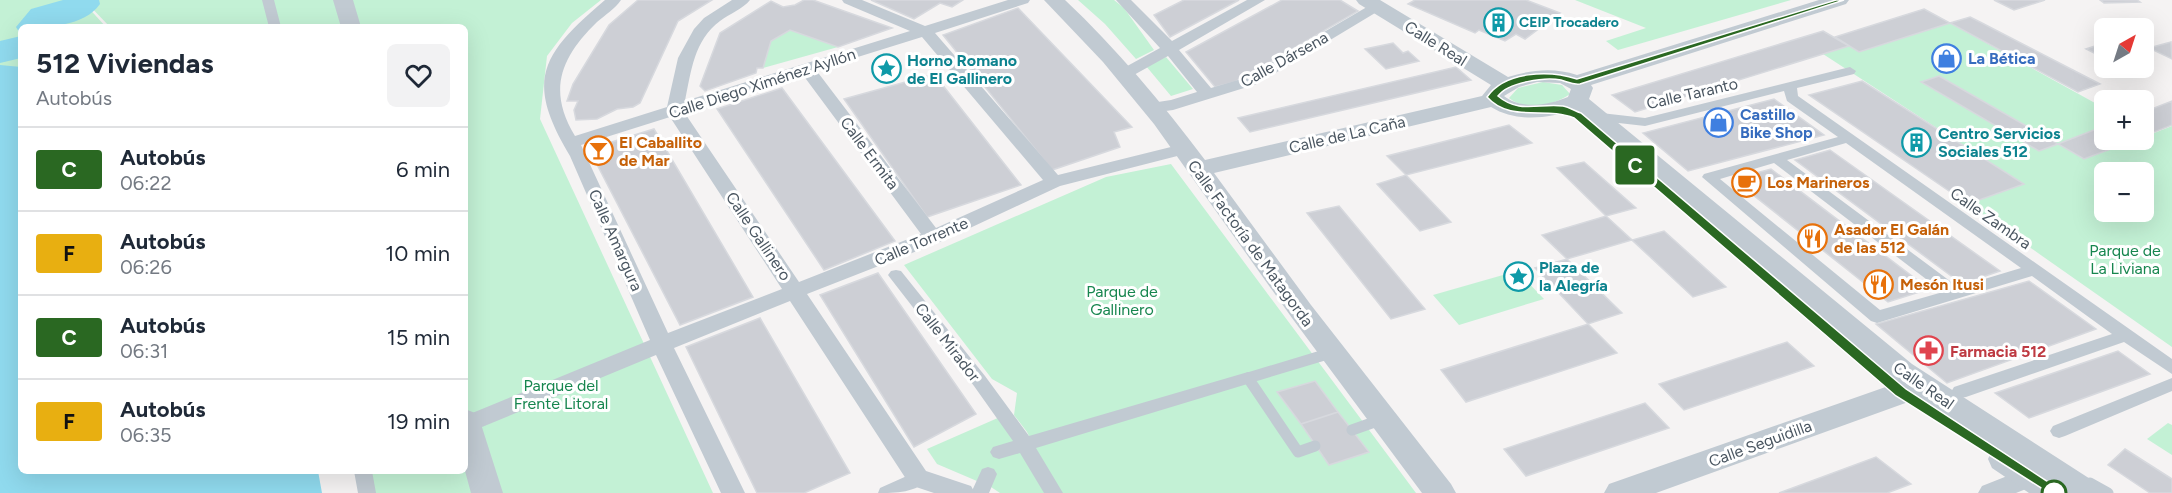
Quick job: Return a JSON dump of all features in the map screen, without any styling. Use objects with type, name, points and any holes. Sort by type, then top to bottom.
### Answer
[{"type":"street","points":[[268,0],[274,24]]},
{"type":"street","points":[[343,0],[350,24]]},
{"type":"street","name":"Calle Amargura","points":[[614,0],[583,26],[561,51],[551,79],[555,110],[570,143],[579,156],[662,344],[733,493]]},
{"type":"street","points":[[675,111],[688,51],[701,27],[743,0]]},
{"type":"street","points":[[849,0],[926,32],[1054,182]]},
{"type":"street","name":"Calle Diego Ximénez Ayllón","points":[[570,143],[1023,0]]},
{"type":"street","name":"Calle Factoría de Matagorda","points":[[1054,0],[1083,26],[1126,73],[1331,353],[1440,493]]},
{"type":"street","points":[[1126,73],[1258,0]]},
{"type":"street","points":[[1572,97],[1839,0]]},
{"type":"street","points":[[1133,2],[1208,95]]},
{"type":"street","name":"Calle Real","points":[[1372,3],[1500,93],[1502,105],[1515,109],[1545,111],[1572,97]]},
{"type":"street","name":"Calle Dársena","points":[[1151,108],[1173,105],[1251,81],[1372,3]]},
{"type":"street","name":"Calle Ermita","points":[[807,69],[933,237]]},
{"type":"street","name":"Calle Taranto","points":[[1601,117],[1646,122],[1791,92],[1850,70]]},
{"type":"street","name":"Calle de La Caña","points":[[1191,159],[1500,93],[1537,76],[1561,77],[1572,97]]},
{"type":"street","name":"Calle Zambra","points":[[1791,92],[1848,138],[2126,335],[2171,373]]},
{"type":"street","name":"Calle Real","points":[[1572,97],[1601,117],[1849,328],[1911,389],[2010,443],[2087,493]]},
{"type":"street","name":"Calle Real","points":[[1572,97],[1577,115],[1911,389],[2042,485]]},
{"type":"street","name":"Calle Gallinero","points":[[675,111],[918,478]]},
{"type":"street","points":[[1848,138],[1709,177],[1877,317],[2034,270]]},
{"type":"street","name":"Calle Torrente","points":[[468,422],[933,237],[1054,182],[1191,159]]},
{"type":"street","points":[[1777,159],[1955,293]]},
{"type":"street","name":"Calle Mirador","points":[[896,275],[1000,408],[1054,493]]},
{"type":"street","name":"Calle Real","points":[[1960,392],[2126,335]]},
{"type":"street","points":[[2059,431],[2171,373]]},
{"type":"street","points":[[999,452],[1248,378]]},
{"type":"street","name":"Calle Seguidilla","points":[[1620,493],[1911,389]]},
{"type":"street","points":[[468,429],[488,493]]},
{"type":"street","points":[[364,474],[367,493]]},
{"type":"street","points":[[980,493],[987,474]]},
{"type":"street","points":[[887,493],[918,478],[963,493]]},
{"type":"street","points":[[1990,493],[2042,485]]},
{"type":"lane","points":[[1315,446],[1298,452],[1248,378],[1331,353]]},
{"type":"lane","points":[[1352,430],[1383,419]]},
{"type":"lane","points":[[2010,443],[2108,493]]},
{"type":"green space","points":[[0,0],[77,0],[85,4],[103,24],[18,24],[18,474],[0,493]]},
{"type":"green space","name":"Parque del Frente Litoral","points":[[84,0],[601,0],[572,23],[547,56],[540,119],[713,493],[366,493],[361,474],[468,474],[468,24],[107,24]]},
{"type":"green space","points":[[1078,0],[1114,0],[1124,8],[1154,50],[1136,59],[1105,24]]},
{"type":"green space","points":[[1575,0],[1791,0],[1618,50],[1606,41],[1646,28]]},
{"type":"green space","name":"Parque de La Liviana","points":[[1950,23],[2094,102],[2094,130],[2059,144],[2084,159],[2109,150],[2154,150],[2154,133],[2172,126],[2172,347],[1968,204],[2023,184],[1823,54],[1849,46],[1859,52]],"holes":[[[1922,82],[2057,144],[2039,151]]]},
{"type":"green space","points":[[790,30],[838,47],[763,68],[771,41]]},
{"type":"green space","points":[[1166,57],[1193,89],[1171,96],[1146,66]]},
{"type":"green space","points":[[1543,82],[1562,85],[1570,94],[1548,104],[1532,106],[1523,105],[1509,98],[1518,88]]},
{"type":"green space","name":"Parque de Gallinero","points":[[1171,164],[1416,493],[1058,493],[1027,432],[1014,415],[1017,393],[992,379],[904,265],[1106,177]]},
{"type":"green space","points":[[1517,271],[1544,299],[1459,325],[1433,295]]},
{"type":"green space","points":[[1000,417],[1050,493],[1000,493],[937,464],[927,449]]},
{"type":"green space","points":[[2168,423],[2172,425],[2172,455],[2147,439]]},
{"type":"water","points":[[0,65],[18,67],[18,474],[319,474],[322,493],[0,493]]},
{"type":"building","points":[[638,0],[712,0],[678,21],[640,103],[633,107],[617,109],[597,119],[576,120],[574,110],[578,101],[567,101],[573,84],[609,25]]},
{"type":"building","points":[[804,0],[813,0],[892,28],[838,47],[790,30],[771,41],[763,68],[757,68],[756,73],[705,91],[700,86],[720,33],[771,1],[783,7],[795,5]]},
{"type":"building","points":[[871,0],[963,0],[952,7],[940,3],[914,19]]},
{"type":"building","points":[[1184,0],[1239,0],[1170,37],[1154,15]]},
{"type":"building","points":[[1282,0],[1340,0],[1358,11],[1235,82],[1215,87],[1186,52]]},
{"type":"building","name":"CEIP Trocadero","points":[[1415,0],[1526,0],[1560,13],[1525,39],[1516,34],[1505,41],[1479,30],[1475,33],[1408,4]]},
{"type":"building","points":[[1994,0],[2045,0],[2014,10]]},
{"type":"building","points":[[2100,0],[2137,0],[2140,2],[2104,3]]},
{"type":"building","points":[[1018,8],[1132,127],[1114,132],[1120,147],[1052,170],[943,35]]},
{"type":"building","points":[[1924,9],[1950,23],[1859,52],[1835,37]]},
{"type":"building","points":[[1970,17],[2100,84],[2078,92],[1950,23]]},
{"type":"building","points":[[1823,31],[1849,46],[1635,112],[1612,95]]},
{"type":"building","points":[[2171,42],[2172,59],[2154,50],[2154,47]]},
{"type":"building","points":[[1393,43],[1403,53],[1408,51],[1419,61],[1386,69],[1365,49]]},
{"type":"building","points":[[2094,46],[2094,53],[2086,49]]},
{"type":"building","points":[[1456,67],[1471,80],[1250,132],[1238,118]]},
{"type":"building","points":[[934,74],[1021,185],[927,217],[844,99]]},
{"type":"building","points":[[1939,76],[2058,144],[2039,151],[1921,82]]},
{"type":"building","name":"Centro Servicios Sociales 512","points":[[1862,81],[2024,184],[1968,204],[1809,95]]},
{"type":"building","points":[[782,88],[895,241],[824,270],[717,109]]},
{"type":"building","points":[[1774,99],[1824,135],[1688,171],[1643,133]]},
{"type":"building","points":[[2172,101],[2172,125],[2154,132],[2154,108]]},
{"type":"building","points":[[1509,125],[1532,143],[1406,175],[1387,156]]},
{"type":"building","points":[[654,129],[753,297],[680,325],[589,149]]},
{"type":"building","points":[[2094,130],[2094,150],[2108,150],[2084,159],[2058,144]]},
{"type":"building","points":[[1830,150],[2000,271],[1962,284],[1795,160]]},
{"type":"building","points":[[1584,162],[1636,208],[1606,216],[1557,168]]},
{"type":"building","points":[[1771,169],[1929,289],[1888,302],[1733,179]]},
{"type":"building","points":[[1406,175],[1451,222],[1420,231],[1377,184]]},
{"type":"building","points":[[1339,206],[1425,309],[1391,319],[1307,213]]},
{"type":"building","points":[[1606,216],[1632,240],[1567,259],[1542,235]]},
{"type":"building","points":[[1664,231],[1726,287],[1693,297],[1632,240]]},
{"type":"building","points":[[1567,259],[1622,313],[1588,324],[1535,268]]},
{"type":"building","points":[[878,273],[976,414],[914,447],[820,295]]},
{"type":"building","points":[[2029,281],[2096,329],[1947,383],[1876,324]]},
{"type":"building","points":[[760,318],[850,473],[804,493],[757,493],[686,347]]},
{"type":"building","points":[[1588,324],[1617,353],[1466,402],[1441,370]]},
{"type":"building","points":[[1787,342],[1814,366],[1684,410],[1659,384]]},
{"type":"building","points":[[2118,351],[2150,374],[2029,418],[1995,393]]},
{"type":"building","points":[[1315,381],[1338,412],[1301,424],[1277,392]]},
{"type":"building","points":[[1645,403],[1669,428],[1526,476],[1504,449]]},
{"type":"building","points":[[1338,412],[1369,452],[1329,465],[1301,424]]},
{"type":"building","points":[[2125,449],[2172,479],[2172,493],[2150,493],[2108,465]]},
{"type":"building","points":[[1876,457],[1911,484],[1887,493],[1779,493]]},
{"type":"waterway","points":[[37,24],[44,17],[78,8],[82,4],[81,0]]},
{"type":"waterway","points":[[0,52],[18,48]]},
{"type":"bus line","name":"C","points":[[1839,0],[1577,82],[1561,77],[1526,78],[1498,89],[1492,97],[1502,105],[1515,109],[1530,111],[1562,109],[1577,115],[1901,393],[2054,493]]},
{"type":"place","name":"CEIP Trocadero","points":[[1498,22]]},
{"type":"place","name":"La Bética","points":[[1947,58]]},
{"type":"place","name":"Horno Romano de El Gallinero","points":[[886,69]]},
{"type":"place","name":"Castillo Bike Shop","points":[[1719,123]]},
{"type":"place","name":"Centro Servicios Sociales 512","points":[[1917,142]]},
{"type":"place","name":"El Caballito de Mar","points":[[598,151]]},
{"type":"place","name":"Los Marineros","points":[[1746,182]]},
{"type":"place","name":"Asador El Galán de las 512","points":[[1813,238]]},
{"type":"place","name":"Plaza de la Alegría","points":[[1518,276]]},
{"type":"place","name":"Mesón Itusi","points":[[1879,284]]},
{"type":"place","name":"Farmacia 512","points":[[1929,351]]}]
